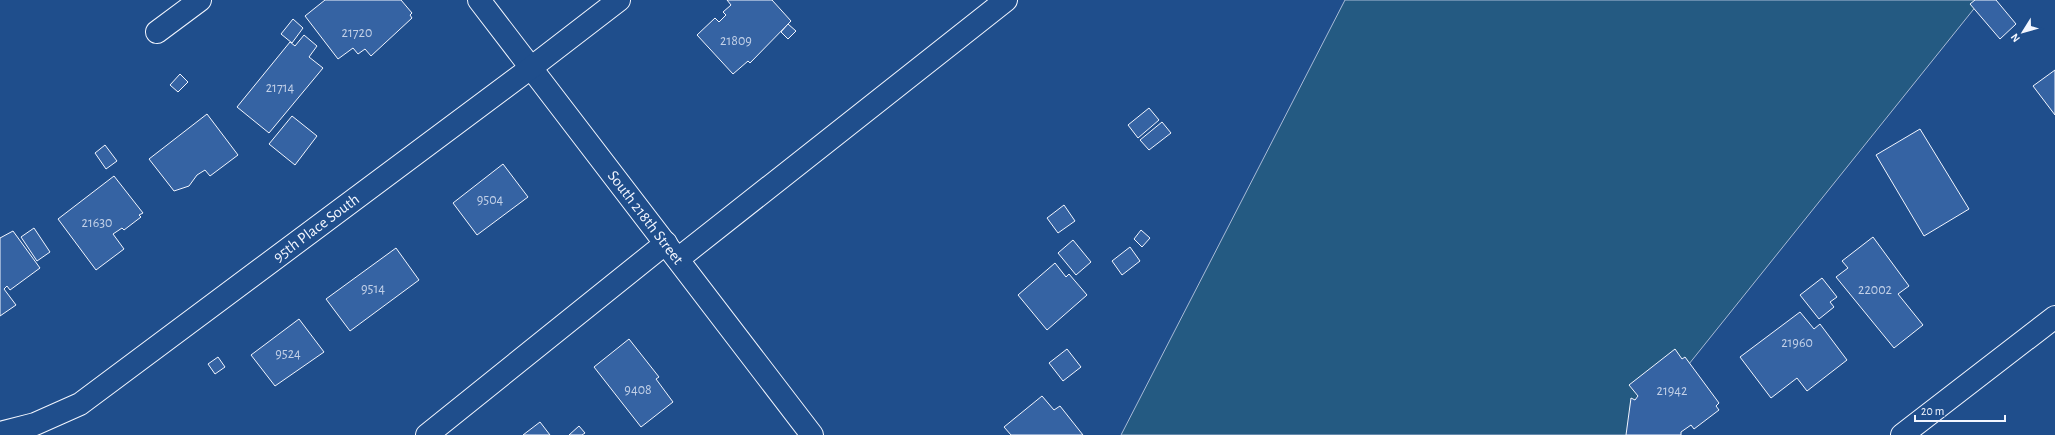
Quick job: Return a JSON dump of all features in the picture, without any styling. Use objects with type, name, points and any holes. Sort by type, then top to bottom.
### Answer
[{"type":"street","points":[[157,32],[200,0]]},
{"type":"street","name":"South 218th Street","points":[[479,0],[532,67],[812,435]]},
{"type":"street","name":"95th Place South","points":[[0,433],[35,424],[80,404],[532,67],[619,0]]},
{"type":"street","points":[[427,435],[1006,0]]},
{"type":"street","points":[[1911,432],[2055,317]]},
{"type":"shaded area","points":[[1345,0],[1981,0],[1632,435],[1121,435]]},
{"type":"building","points":[[325,0],[401,0],[412,13],[410,15],[412,18],[371,56],[365,49],[358,54],[353,48],[338,59],[305,16]]},
{"type":"building","points":[[727,0],[772,0],[791,21],[750,63],[748,61],[733,74],[697,35],[715,18],[719,22],[726,15],[723,12],[731,5]]},
{"type":"building","points":[[1975,0],[1996,0],[2016,24],[2000,39],[1970,4]]},
{"type":"building","points":[[293,19],[303,28],[292,43],[281,34]]},
{"type":"building","points":[[788,24],[796,31],[788,39],[781,32]]},
{"type":"building","points":[[304,35],[317,46],[309,57],[323,68],[269,133],[237,107],[290,42],[295,46]]},
{"type":"building","points":[[2055,70],[2055,115],[2033,86]]},
{"type":"building","points":[[180,74],[188,82],[178,92],[170,85]]},
{"type":"building","points":[[1149,108],[1159,120],[1138,138],[1128,125]]},
{"type":"building","points":[[207,114],[238,155],[210,176],[205,170],[197,175],[189,186],[174,191],[149,159]]},
{"type":"building","points":[[292,116],[317,136],[295,165],[269,144]]},
{"type":"building","points":[[1162,122],[1171,133],[1149,150],[1140,140]]},
{"type":"building","points":[[1920,129],[1969,209],[1924,236],[1876,155]]},
{"type":"building","points":[[105,145],[117,161],[106,169],[95,153]]},
{"type":"building","points":[[503,164],[528,197],[477,235],[453,203]]},
{"type":"building","points":[[114,176],[143,213],[139,215],[141,217],[124,230],[122,228],[113,234],[124,249],[96,270],[58,219]]},
{"type":"building","points":[[1064,205],[1075,221],[1058,233],[1047,218]]},
{"type":"building","points":[[34,228],[50,252],[37,261],[21,237]]},
{"type":"building","points":[[1141,230],[1150,238],[1142,247],[1134,239]]},
{"type":"building","points":[[13,231],[40,268],[10,290],[7,286],[4,289],[16,305],[0,316],[0,238]]},
{"type":"building","points":[[1873,237],[1909,286],[1898,294],[1923,325],[1894,348],[1836,277],[1848,268],[1842,261]]},
{"type":"building","points":[[1073,240],[1091,262],[1076,275],[1058,253]]},
{"type":"building","points":[[1130,247],[1140,261],[1122,275],[1112,261]]},
{"type":"building","points":[[396,248],[419,280],[350,331],[326,299]]},
{"type":"building","points":[[1055,263],[1066,277],[1069,274],[1087,295],[1047,330],[1018,295]]},
{"type":"building","points":[[1822,278],[1837,297],[1830,302],[1834,307],[1819,319],[1800,295]]},
{"type":"building","points":[[1800,312],[1814,329],[1820,324],[1847,360],[1807,391],[1797,378],[1771,398],[1740,357]]},
{"type":"building","points":[[299,319],[324,352],[275,386],[251,355]]},
{"type":"building","points":[[629,339],[659,377],[656,379],[673,402],[641,427],[594,367]]},
{"type":"building","points":[[1067,349],[1081,367],[1063,381],[1049,363]]},
{"type":"building","points":[[1675,349],[1682,359],[1685,357],[1719,403],[1716,406],[1719,410],[1694,429],[1691,425],[1681,432],[1681,435],[1626,435],[1631,398],[1635,400],[1638,396],[1629,385]]},
{"type":"building","points":[[218,357],[225,367],[215,374],[208,364]]},
{"type":"building","points":[[1042,396],[1054,410],[1060,406],[1083,435],[1011,435],[1004,427]]},
{"type":"building","points":[[540,422],[550,435],[523,435]]},
{"type":"building","points":[[579,426],[585,433],[582,435],[569,435]]}]
